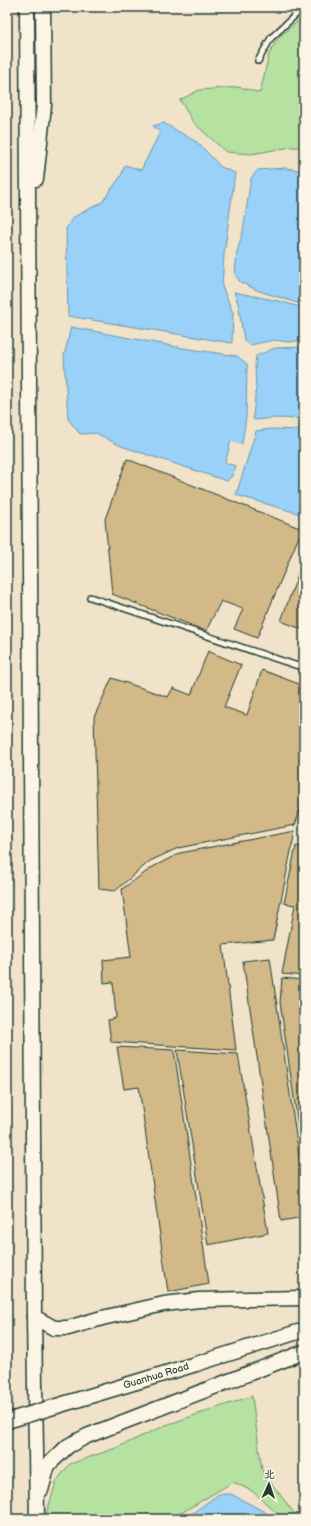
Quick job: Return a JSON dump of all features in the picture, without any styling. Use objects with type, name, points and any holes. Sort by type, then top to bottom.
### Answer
[{"type":"main road","points":[[27,7],[34,1317],[37,1512]]},
{"type":"main road","points":[[29,251],[44,105],[43,7]]},
{"type":"main road","points":[[34,1317],[54,1328],[68,1328],[102,1318],[164,1304],[199,1300],[304,1298]]},
{"type":"main road","name":"Guanhua Road","points":[[7,1421],[304,1330]]},
{"type":"main road","points":[[37,1512],[48,1465],[68,1446],[87,1436],[304,1352]]},
{"type":"lane","points":[[258,61],[271,38],[304,7]]},
{"type":"lane","points":[[90,597],[304,668]]},
{"type":"green space","points":[[304,16],[304,147],[291,147],[251,154],[226,152],[193,122],[180,100],[199,90],[239,87],[260,93],[269,54],[278,38]]},
{"type":"green space","points":[[252,1396],[262,1471],[294,1513],[294,1519],[284,1519],[252,1491],[233,1482],[171,1519],[47,1519],[47,1511],[57,1480],[70,1464],[116,1448],[166,1425]]},
{"type":"water","points":[[164,123],[198,143],[221,167],[235,173],[224,255],[222,286],[233,313],[232,343],[68,316],[66,229],[72,218],[102,202],[121,176],[125,165],[141,170],[160,132],[153,126]]},
{"type":"water","points":[[285,168],[304,171],[304,305],[259,291],[240,282],[235,274],[237,252],[243,231],[251,178],[258,170]]},
{"type":"water","points":[[234,292],[304,308],[304,340],[289,342],[274,340],[250,345],[244,340],[238,303]]},
{"type":"water","points":[[71,327],[183,348],[237,356],[247,364],[246,417],[242,444],[231,441],[225,463],[236,466],[232,476],[227,481],[121,446],[96,433],[80,434],[68,419],[64,356]]},
{"type":"water","points":[[304,347],[304,419],[275,418],[254,420],[256,356],[275,348]]},
{"type":"water","points":[[271,429],[300,430],[304,432],[304,515],[236,495],[256,431]]},
{"type":"water","points":[[219,1494],[231,1494],[265,1512],[272,1519],[184,1519]]},
{"type":"building","points":[[127,459],[302,529],[257,638],[234,629],[243,609],[221,601],[206,631],[112,594],[105,519]]},
{"type":"building","points":[[304,558],[304,630],[281,621]]},
{"type":"building","points":[[208,651],[241,665],[224,707],[247,715],[262,670],[304,686],[304,798],[295,825],[178,848],[150,861],[115,891],[99,889],[94,717],[112,678],[168,697],[173,688],[191,695]]},
{"type":"building","points":[[295,831],[273,940],[223,945],[236,1050],[111,1042],[108,1020],[116,1018],[113,982],[104,983],[103,960],[131,957],[122,889],[153,867],[180,853]]},
{"type":"building","points":[[296,846],[304,848],[304,976],[282,974],[295,905],[284,903]]},
{"type":"building","points":[[270,958],[304,1190],[304,1217],[281,1221],[243,961]]},
{"type":"building","points":[[282,978],[304,980],[304,1139],[300,1140],[280,1002]]},
{"type":"building","points":[[117,1047],[174,1050],[209,1284],[168,1292],[139,1087],[124,1089]]},
{"type":"building","points":[[177,1050],[238,1054],[268,1233],[208,1245]]}]
